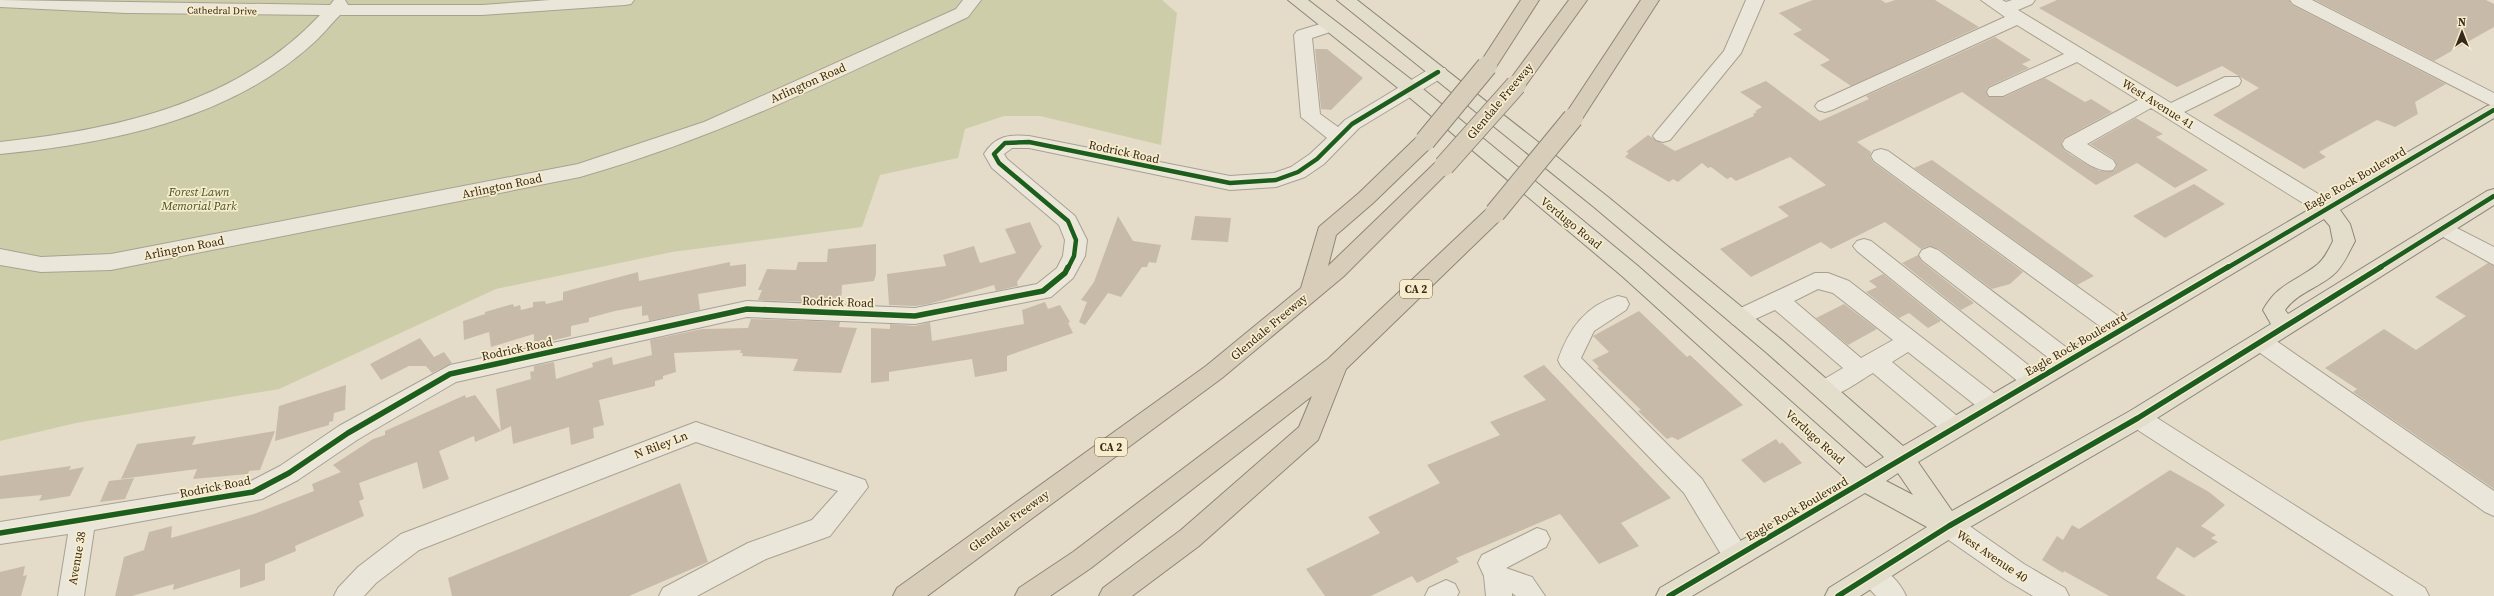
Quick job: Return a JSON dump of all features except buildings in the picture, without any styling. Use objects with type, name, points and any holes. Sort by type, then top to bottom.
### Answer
[{"type":"highway","points":[[1311,292],[1326,232],[1366,198],[1425,141],[1487,66],[1530,0]]},
{"type":"highway","name":"Glendale Freeway","points":[[906,596],[1214,372],[1336,271],[1444,166],[1516,86],[1578,0]]},
{"type":"highway","name":"CA 2","points":[[1028,596],[1082,560],[1336,365],[1495,213],[1573,118],[1650,0]]},
{"type":"highway","points":[[1112,596],[1190,538],[1309,433],[1336,365]]},
{"type":"main road","name":"Verdugo Road","points":[[1297,0],[1410,88],[1630,271],[1864,481],[1949,526]]},
{"type":"main road","points":[[1346,0],[1601,202],[1824,390],[1902,459],[1949,526]]},
{"type":"main road","name":"Eagle Rock Boulevard","points":[[1669,596],[2067,360],[2494,110]]},
{"type":"main road","points":[[1838,596],[1949,526],[2138,418],[2494,196]]},
{"type":"main road","points":[[2285,327],[2274,310],[2277,304],[2282,297],[2324,270],[2333,261],[2344,241],[2340,224],[2326,208]]},
{"type":"street","points":[[0,148],[68,141],[106,133],[184,110],[248,79],[277,62],[303,42],[339,5],[482,10],[625,0]]},
{"type":"street","name":"Arlington Road","points":[[0,257],[26,264],[70,266],[111,262],[580,170],[667,143],[711,126],[936,25],[962,12],[972,0]]},
{"type":"street","points":[[1664,136],[1732,53],[1755,0]]},
{"type":"street","points":[[1825,106],[2005,9],[2026,0]]},
{"type":"street","points":[[2299,0],[2494,101]]},
{"type":"street","points":[[2313,0],[2469,79],[2494,90]]},
{"type":"street","name":"Cathedral Drive","points":[[0,2],[126,8],[339,5]]},
{"type":"street","name":"West Avenue 41","points":[[2005,9],[2326,208]]},
{"type":"street","points":[[1330,26],[1303,35],[1311,117],[1339,137]]},
{"type":"street","points":[[1996,92],[2078,54]]},
{"type":"street","name":"Rodrick Road","points":[[0,533],[83,521],[253,492],[289,473],[348,433],[450,374],[747,309],[914,316],[1043,291],[1066,273],[1074,256],[1076,240],[1068,221],[999,163],[994,154],[1000,145],[1010,141],[1028,142],[1230,183],[1276,180],[1298,172],[1318,159],[1352,124],[1438,72]]},
{"type":"street","points":[[2170,111],[2232,81]]},
{"type":"street","points":[[2106,165],[2072,144],[2152,100]]},
{"type":"street","points":[[1881,156],[2120,329]]},
{"type":"street","points":[[2443,228],[2494,257]]},
{"type":"street","points":[[1864,246],[2033,381]]},
{"type":"street","points":[[1930,255],[2067,360]]},
{"type":"street","points":[[1740,318],[1815,281],[1828,281],[1841,287],[1992,405]]},
{"type":"street","points":[[1778,300],[1954,427]]},
{"type":"street","points":[[1618,304],[1592,318],[1576,339],[1569,360],[1693,486],[1736,556]]},
{"type":"street","points":[[1824,390],[1910,340]]},
{"type":"street","points":[[2261,342],[2494,504]]},
{"type":"street","points":[[2138,418],[2416,596]]},
{"type":"street","name":"N Riley Ln","points":[[347,596],[367,575],[410,542],[696,432],[856,487],[821,528],[757,551],[672,596]]},
{"type":"street","name":"Avenue 38","points":[[71,596],[83,521]]},
{"type":"street","name":"West Avenue 40","points":[[1949,526],[2038,592]]},
{"type":"street","points":[[1532,596],[1523,585],[1498,586],[1491,563],[1537,539]]},
{"type":"street","points":[[1873,575],[1893,596]]},
{"type":"green space","name":"Forest Lawn Memorial Park","points":[[0,0],[1162,0],[1177,13],[1161,145],[1040,116],[1004,116],[965,129],[958,158],[880,175],[862,227],[672,252],[496,289],[279,389],[76,423],[0,441]]},
{"type":"cycle path","points":[[0,533],[115,516],[253,492],[289,473],[348,433],[450,374],[747,309],[915,316],[1043,291],[1065,273],[1074,256],[1076,240],[1068,221],[999,163],[994,154],[997,149],[1005,143],[1013,141],[1029,142],[1230,183],[1276,180],[1298,172],[1317,159],[1352,124],[1438,72]]},
{"type":"cycle path","points":[[1669,596],[2494,110]]},
{"type":"cycle path","points":[[1838,596],[1949,526],[2138,418],[2494,196]]}]
